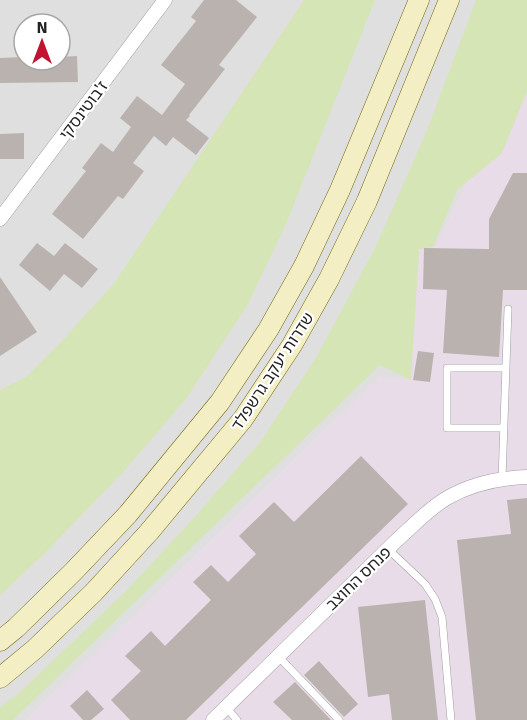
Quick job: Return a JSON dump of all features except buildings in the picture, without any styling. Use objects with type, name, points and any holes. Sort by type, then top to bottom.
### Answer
[{"type":"main road","name":"שדרות יעקב גרשפלד","points":[[0,641],[73,572],[128,514],[220,402],[268,330],[304,266],[340,190],[419,0]]},
{"type":"main road","name":"שדרות יעקב גרשפלד","points":[[0,678],[35,649],[94,592],[149,532],[243,419],[292,345],[329,279],[366,201],[449,0]]},
{"type":"street","name":"ז'בוטינסקי","points":[[0,219],[165,0]]},
{"type":"street","name":"פנחס החוצב","points":[[213,720],[388,549],[446,498],[470,487],[502,479],[527,477]]},
{"type":"lane","points":[[502,479],[508,309]]},
{"type":"lane","points":[[504,428],[447,428],[447,368],[506,368]]},
{"type":"lane","points":[[388,549],[425,584],[435,599],[442,617],[451,720]]},
{"type":"lane","points":[[278,656],[339,720]]},
{"type":"lane","points":[[226,707],[237,720]]},
{"type":"shaded area","points":[[0,0],[527,0],[527,720],[0,720]]},
{"type":"shaded area","points":[[527,89],[527,720],[26,720],[380,376],[410,381],[420,248],[436,246],[467,181],[500,156]]},
{"type":"green space","points":[[304,0],[375,0],[286,224],[247,306],[185,400],[124,471],[44,554],[0,595],[0,390],[26,377],[115,282]]},
{"type":"green space","points":[[476,0],[527,0],[527,92],[502,153],[457,190],[433,247],[419,249],[411,380],[380,365],[13,720],[0,720],[0,707],[18,694],[127,590],[261,441],[317,356],[376,246],[426,133]]}]
